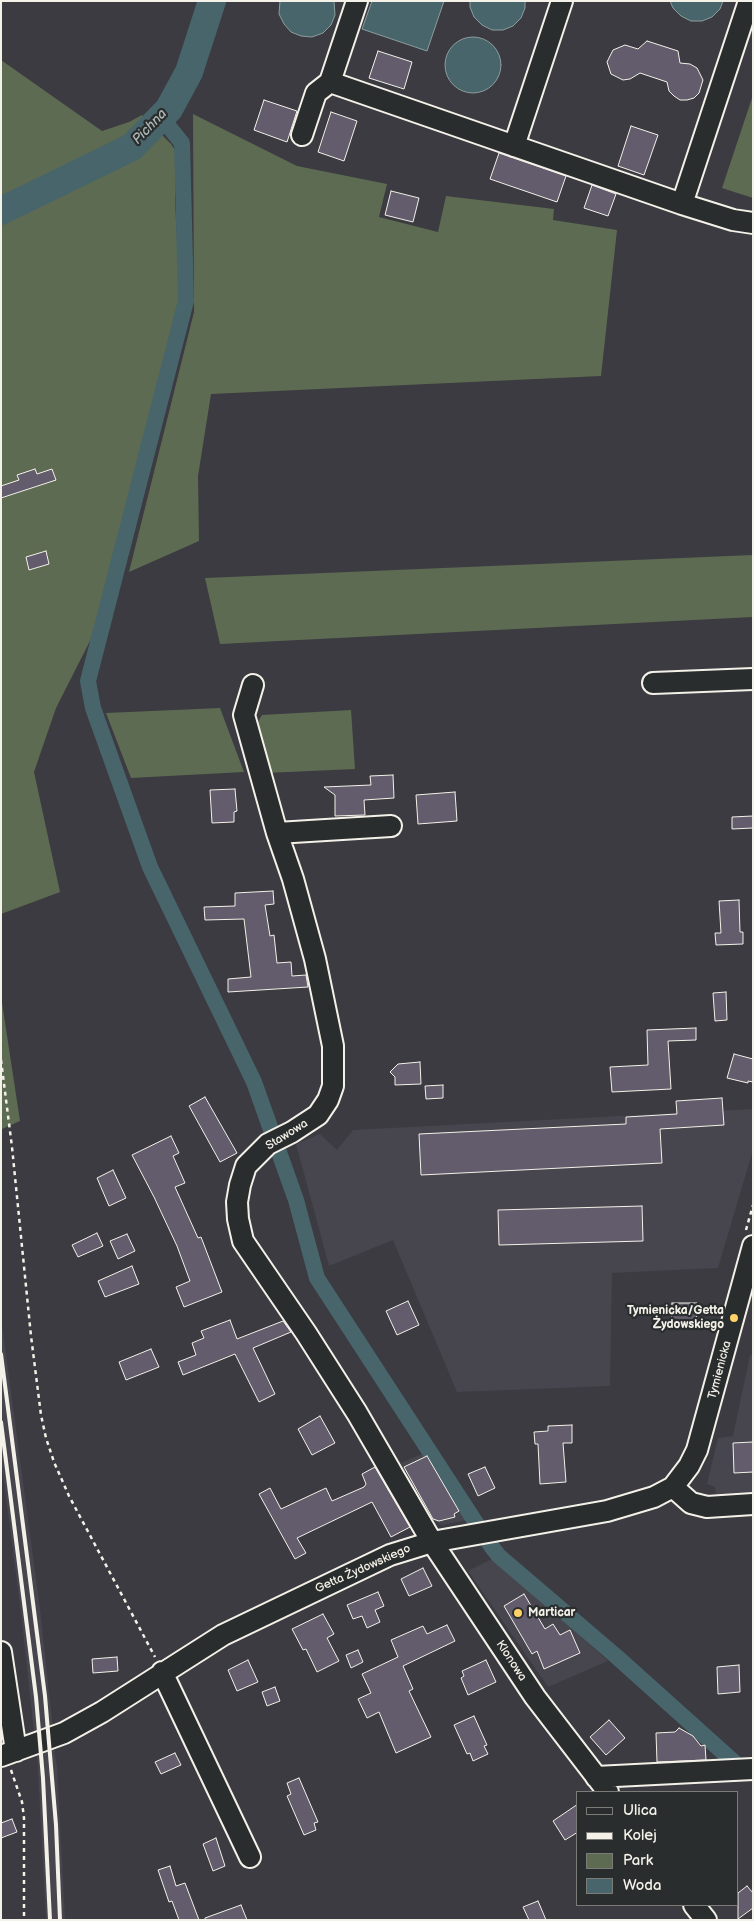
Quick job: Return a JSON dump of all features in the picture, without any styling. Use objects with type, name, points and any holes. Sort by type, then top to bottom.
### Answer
[{"type":"street","points":[[302,135],[316,92],[330,82],[356,1]]},
{"type":"street","points":[[514,146],[562,1]]},
{"type":"street","points":[[682,204],[749,1]]},
{"type":"street","points":[[330,82],[682,204],[733,220],[753,223]]},
{"type":"street","points":[[653,683],[753,679]]},
{"type":"street","name":"Stawowa","points":[[253,685],[244,715],[315,959],[333,1046],[333,1086],[328,1100],[318,1115],[292,1132],[268,1144],[246,1166],[237,1202],[238,1219],[243,1241],[306,1333],[357,1414],[432,1542]]},
{"type":"street","points":[[277,833],[391,826]]},
{"type":"street","name":"Tymienicka","points":[[673,1487],[689,1466],[697,1450],[750,1246]]},
{"type":"street","points":[[673,1487],[691,1503],[707,1507],[753,1504]]},
{"type":"street","name":"Getta Żydowskiego","points":[[7,1754],[49,1740],[79,1725],[223,1634],[390,1555],[432,1542],[607,1511],[654,1497],[673,1487]]},
{"type":"street","name":"Klonowa","points":[[432,1542],[535,1697],[602,1784],[753,1769]]},
{"type":"street","points":[[1,1652],[7,1754]]},
{"type":"street","points":[[162,1672],[250,1857]]},
{"type":"street","points":[[695,1906],[706,1920]]},
{"type":"path","points":[[1,1060],[12,1147],[31,1336],[41,1415],[46,1438],[69,1496],[162,1672]]},
{"type":"path","points":[[750,1246],[753,1205]]},
{"type":"path","points":[[7,1754],[22,1802],[24,1818],[24,1920]]},
{"type":"shaded area","points":[[753,1109],[753,1150],[718,1268],[612,1273],[610,1386],[457,1392],[393,1240],[329,1266],[296,1144],[320,1134],[337,1150],[353,1130]]},
{"type":"shaded area","points":[[1,1317],[40,1609],[53,1729],[34,1733],[21,1612],[1,1460]]},
{"type":"shaded area","points":[[750,1355],[753,1355],[753,1495],[716,1497],[715,1487],[707,1484],[718,1438],[733,1436]]},
{"type":"shaded area","points":[[426,1452],[467,1520],[442,1525],[430,1519],[401,1463]]},
{"type":"shaded area","points":[[494,1558],[608,1661],[548,1687],[468,1571]]},
{"type":"shaded area","points":[[54,1749],[57,1766],[65,1920],[46,1920],[37,1753]]},
{"type":"green space","points":[[1,60],[102,131],[129,122],[142,115],[171,144],[177,153],[175,199],[180,303],[103,608],[93,635],[56,708],[34,772],[60,892],[1,914]]},
{"type":"green space","points":[[753,95],[753,198],[722,188]]},
{"type":"green space","points":[[193,114],[297,166],[387,184],[379,217],[438,232],[446,196],[554,209],[553,220],[617,230],[601,376],[211,394],[198,476],[199,541],[129,572],[194,312]]},
{"type":"green space","points":[[753,555],[753,617],[220,644],[205,578]]},
{"type":"green space","points":[[220,708],[244,772],[131,778],[106,713]]},
{"type":"green space","points":[[351,710],[355,769],[265,773],[256,725],[262,715]]},
{"type":"green space","points":[[1,996],[20,1121],[2,1129],[1,1119]]},
{"type":"water","points":[[280,1],[334,1],[335,15],[331,25],[323,33],[312,37],[301,36],[291,32],[284,24],[279,14]]},
{"type":"water","points":[[372,1],[444,1],[427,51],[362,29]]},
{"type":"water","points":[[470,1],[525,1],[525,8],[521,18],[513,26],[503,30],[492,30],[482,25],[474,17]]},
{"type":"water","points":[[670,1],[723,1],[720,9],[712,17],[702,21],[691,21],[681,16],[673,8]]},
{"type":"water","points":[[473,37],[484,39],[493,45],[499,54],[501,65],[499,76],[493,85],[484,91],[473,93],[462,91],[453,85],[447,76],[445,65],[447,54],[453,45],[462,39]]},
{"type":"building","points":[[647,41],[678,51],[680,63],[690,64],[697,68],[703,80],[699,93],[694,98],[680,100],[669,91],[667,82],[640,73],[630,79],[623,80],[611,74],[607,62],[613,50],[625,45],[638,49]]},
{"type":"building","points":[[378,51],[412,62],[404,89],[369,78]]},
{"type":"building","points":[[264,100],[297,111],[287,142],[254,130]]},
{"type":"building","points":[[331,112],[357,121],[344,161],[318,152]]},
{"type":"building","points":[[631,126],[658,135],[644,175],[618,166]]},
{"type":"building","points":[[499,153],[566,176],[557,202],[490,179]]},
{"type":"building","points":[[592,185],[616,194],[608,216],[584,208]]},
{"type":"building","points":[[391,191],[419,198],[413,222],[385,215]]},
{"type":"building","points":[[35,469],[37,474],[52,469],[56,480],[1,498],[1,486],[19,480],[17,475]]},
{"type":"building","points":[[46,551],[49,564],[29,570],[26,557]]},
{"type":"building","points":[[393,775],[394,798],[364,800],[365,815],[335,816],[335,795],[324,787],[371,785],[370,776]]},
{"type":"building","points":[[235,789],[237,811],[234,812],[234,822],[212,823],[210,790]]},
{"type":"building","points":[[455,792],[457,821],[418,824],[416,795]]},
{"type":"building","points":[[753,816],[753,828],[732,829],[732,817]]},
{"type":"building","points":[[273,891],[274,904],[265,905],[270,936],[274,935],[277,963],[291,962],[292,976],[306,975],[308,987],[228,992],[228,979],[251,977],[244,919],[205,920],[204,907],[235,906],[235,893]]},
{"type":"building","points":[[739,900],[740,932],[743,932],[743,944],[716,945],[715,933],[721,933],[719,901]]},
{"type":"building","points":[[726,992],[727,1020],[715,1021],[713,993]]},
{"type":"building","points":[[696,1028],[696,1040],[668,1041],[671,1089],[612,1092],[610,1067],[648,1065],[647,1030]]},
{"type":"building","points":[[734,1054],[753,1059],[753,1082],[748,1081],[748,1083],[727,1078]]},
{"type":"building","points":[[420,1062],[421,1084],[395,1085],[395,1077],[390,1072],[398,1064]]},
{"type":"building","points":[[443,1085],[443,1098],[426,1099],[425,1086]]},
{"type":"building","points":[[205,1097],[237,1153],[220,1162],[189,1106]]},
{"type":"building","points":[[722,1098],[724,1125],[660,1129],[662,1163],[421,1175],[419,1134],[626,1124],[626,1117],[677,1114],[676,1101]]},
{"type":"building","points":[[171,1136],[179,1153],[173,1156],[185,1183],[175,1187],[198,1238],[201,1237],[222,1292],[184,1307],[176,1287],[190,1281],[177,1246],[132,1155]]},
{"type":"building","points":[[113,1170],[126,1198],[109,1206],[97,1178]]},
{"type":"building","points":[[642,1206],[643,1241],[499,1245],[498,1210]]},
{"type":"building","points":[[97,1233],[103,1246],[78,1257],[72,1245]]},
{"type":"building","points":[[127,1234],[135,1251],[118,1259],[110,1241]]},
{"type":"building","points":[[132,1266],[139,1284],[105,1297],[98,1281]]},
{"type":"building","points":[[408,1301],[419,1325],[397,1335],[386,1311]]},
{"type":"building","points":[[672,1303],[697,1303],[696,1324],[671,1324]]},
{"type":"building","points":[[230,1320],[237,1339],[283,1321],[291,1332],[253,1348],[275,1394],[259,1402],[235,1354],[183,1375],[178,1362],[196,1355],[192,1343],[204,1338],[201,1331]]},
{"type":"building","points":[[151,1349],[159,1367],[126,1380],[119,1362]]},
{"type":"building","points":[[320,1416],[335,1443],[312,1455],[298,1429]]},
{"type":"building","points":[[572,1425],[572,1443],[563,1443],[566,1482],[540,1484],[538,1444],[535,1444],[534,1432],[548,1431],[548,1426]]},
{"type":"building","points":[[753,1442],[753,1472],[734,1473],[733,1443]]},
{"type":"building","points":[[427,1456],[459,1511],[454,1514],[455,1517],[439,1521],[433,1519],[404,1467]]},
{"type":"building","points":[[375,1467],[410,1527],[391,1537],[372,1502],[297,1538],[306,1553],[295,1559],[259,1494],[270,1488],[281,1509],[326,1488],[332,1501],[364,1487],[366,1484],[362,1474]]},
{"type":"building","points":[[485,1467],[495,1488],[478,1496],[468,1474]]},
{"type":"building","points":[[423,1568],[432,1586],[409,1596],[401,1579]]},
{"type":"building","points":[[378,1592],[384,1606],[375,1610],[380,1622],[367,1628],[362,1616],[353,1619],[347,1605]]},
{"type":"building","points":[[524,1594],[545,1629],[553,1624],[560,1635],[570,1630],[580,1653],[544,1669],[537,1651],[532,1654],[504,1606]]},
{"type":"building","points":[[323,1614],[334,1634],[327,1638],[339,1661],[317,1672],[306,1649],[303,1650],[292,1629]]},
{"type":"building","points":[[447,1625],[455,1641],[403,1666],[413,1689],[409,1691],[431,1737],[396,1753],[379,1712],[367,1718],[358,1699],[371,1693],[362,1674],[398,1657],[391,1640],[423,1626],[427,1634]]},
{"type":"building","points":[[358,1650],[363,1662],[351,1668],[346,1655]]},
{"type":"building","points":[[117,1657],[118,1671],[93,1673],[92,1659]]},
{"type":"building","points":[[248,1660],[258,1682],[237,1691],[228,1670]]},
{"type":"building","points":[[486,1660],[496,1682],[468,1695],[461,1678],[464,1676],[462,1671]]},
{"type":"building","points":[[739,1665],[740,1692],[718,1694],[717,1667]]},
{"type":"building","points":[[275,1687],[280,1701],[267,1706],[262,1692]]},
{"type":"building","points":[[474,1716],[487,1745],[484,1746],[488,1754],[473,1761],[470,1753],[467,1754],[454,1725]]},
{"type":"building","points":[[609,1720],[625,1738],[606,1755],[590,1737]]},
{"type":"building","points":[[679,1728],[693,1736],[701,1746],[705,1745],[706,1760],[657,1762],[656,1733],[675,1732]]},
{"type":"building","points":[[175,1753],[181,1765],[161,1774],[155,1762]]},
{"type":"building","points":[[299,1778],[318,1822],[314,1823],[316,1830],[304,1835],[287,1796],[291,1794],[287,1783]]},
{"type":"building","points":[[576,1805],[576,1833],[565,1840],[553,1821]]},
{"type":"building","points":[[12,1819],[17,1832],[1,1838],[1,1823]]},
{"type":"building","points":[[216,1838],[225,1866],[213,1871],[203,1844]]},
{"type":"building","points":[[170,1866],[176,1886],[185,1883],[199,1920],[179,1920],[172,1901],[169,1902],[158,1870]]},
{"type":"building","points":[[747,1886],[753,1893],[753,1908],[738,1919],[739,1906],[739,1892]]},
{"type":"building","points":[[538,1901],[546,1920],[529,1920],[523,1907]]},
{"type":"building","points":[[241,1905],[247,1920],[205,1920],[205,1918]]},
{"type":"waterway","name":"Pichna","points":[[1,211],[132,147],[169,109],[189,72],[212,1]]},
{"type":"waterway","points":[[161,117],[182,143],[186,301],[88,681],[93,708],[150,867],[254,1082],[296,1200],[317,1278],[499,1556],[617,1657],[735,1763]]},
{"type":"railway","points":[[1,1354],[45,1696],[56,1825],[60,1920]]},
{"type":"railway","points":[[1,1422],[36,1697],[43,1778],[50,1920]]},
{"type":"place","name":"Tymienicka/Getta Żydowskiego","points":[[734,1318]]},
{"type":"place","name":"Marticar","points":[[518,1613]]}]
